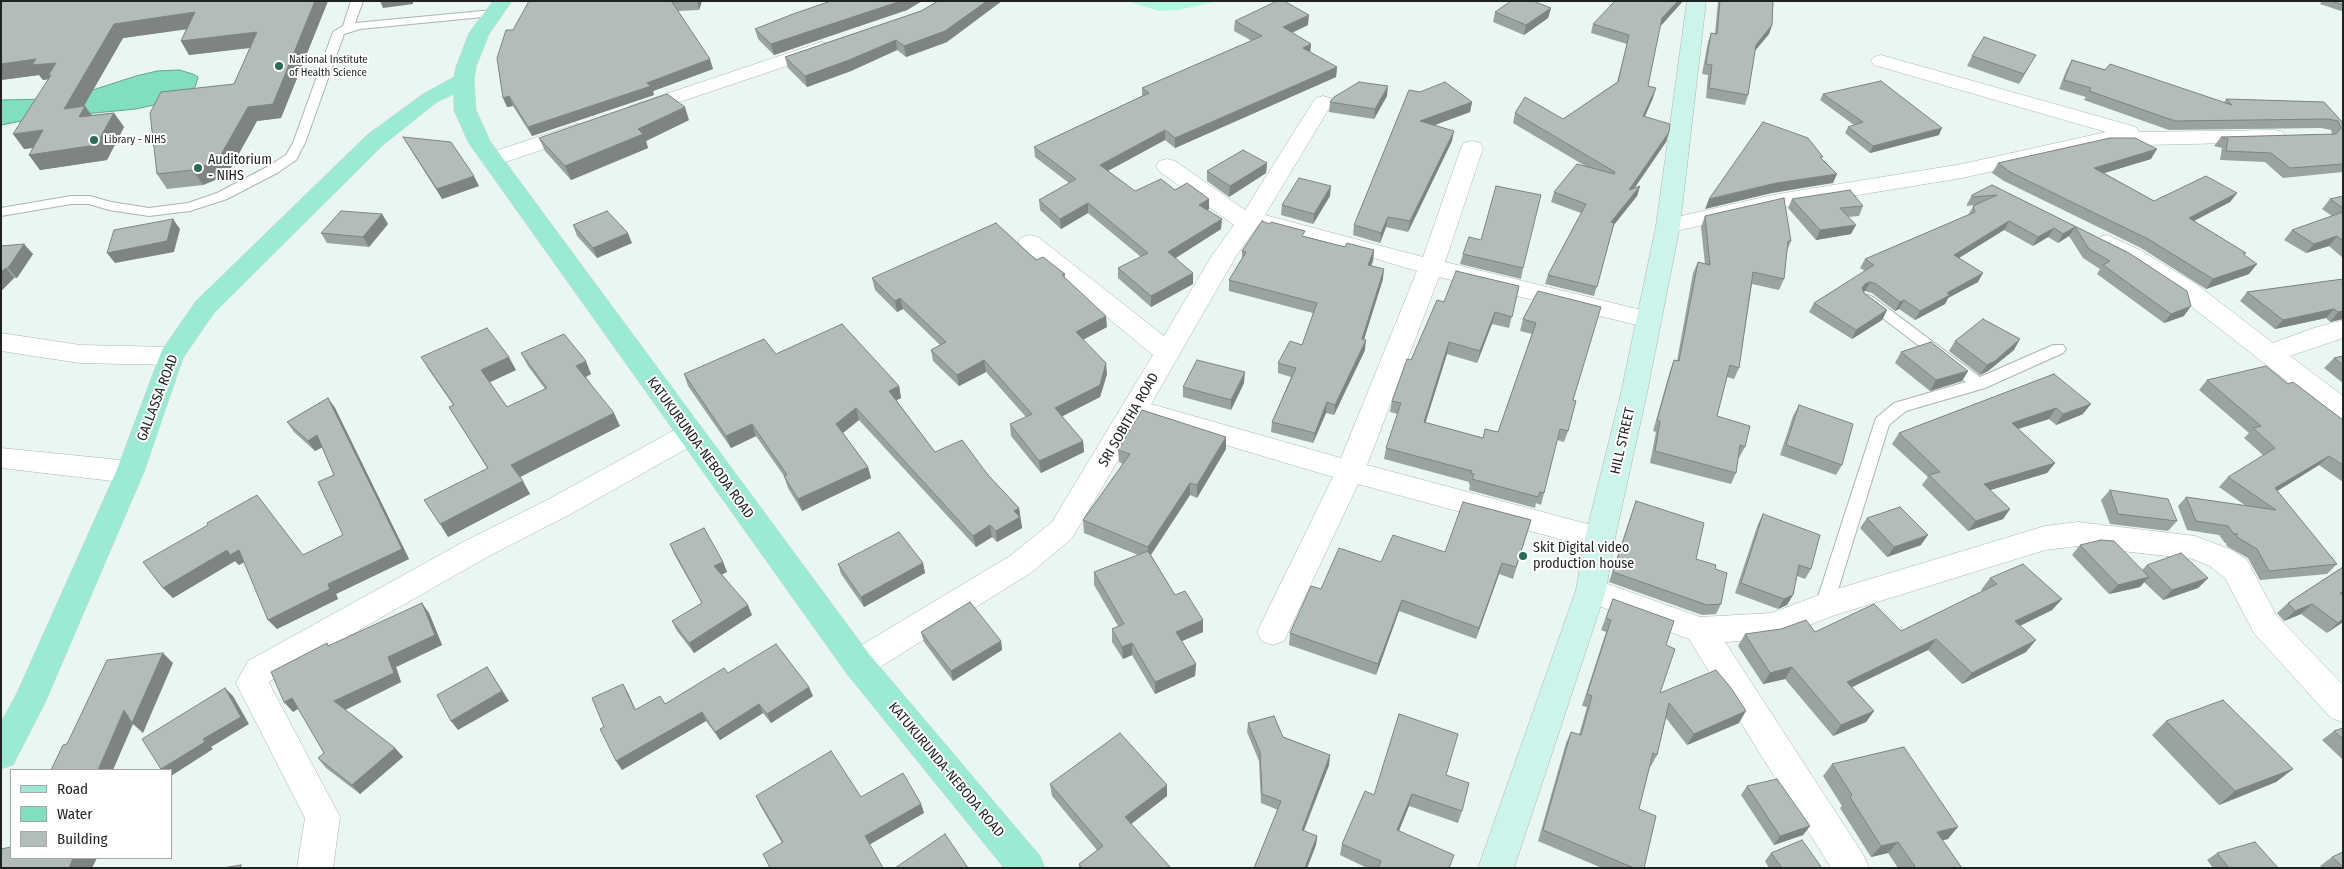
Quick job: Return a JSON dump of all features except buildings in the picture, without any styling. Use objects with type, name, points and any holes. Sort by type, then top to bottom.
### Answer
[{"type":"main road","name":"HILL STREET","points":[[1496,868],[1591,590],[1600,538],[1668,226],[1697,1]]},
{"type":"main road","name":"KATUKURUNDA-NEBODA ROAD","points":[[498,7],[474,43],[464,80],[466,110],[470,124],[491,160],[858,664],[1027,868]]},
{"type":"main road","name":"GALLASSA ROAD","points":[[1,754],[29,704],[130,472],[171,356],[205,306],[375,140],[430,98],[464,80]]},
{"type":"street","points":[[491,160],[840,41]]},
{"type":"street","points":[[1882,61],[2146,137]]},
{"type":"street","name":"SRI SOBITHA ROAD","points":[[858,664],[1021,564],[1062,530],[1136,409],[1224,254],[1250,220],[1323,102]]},
{"type":"street","points":[[1668,226],[1772,202],[1962,171],[2085,142],[2146,137],[2292,136]]},
{"type":"street","points":[[1273,632],[1350,471],[1431,267],[1472,148]]},
{"type":"street","points":[[1167,166],[1250,220],[1648,320]]},
{"type":"street","points":[[1962,171],[1992,187]]},
{"type":"street","points":[[2086,232],[2132,255],[2187,290],[2343,410]]},
{"type":"street","points":[[1030,242],[1168,353]]},
{"type":"street","points":[[2269,354],[2301,341],[2343,329]]},
{"type":"street","points":[[1,342],[80,354],[171,356]]},
{"type":"street","points":[[1136,409],[1350,471],[1600,538]]},
{"type":"street","points":[[315,868],[323,817],[252,683],[259,670],[476,549],[559,507],[690,434]]},
{"type":"street","points":[[1,458],[130,472]]},
{"type":"street","points":[[1591,590],[1700,630],[1774,626],[1824,606],[2045,538],[2078,534],[2195,548],[2221,558],[2236,569],[2266,624],[2343,708]]},
{"type":"street","points":[[1700,630],[1851,868]]},
{"type":"lane","points":[[348,28],[357,1]]},
{"type":"lane","points":[[1,212],[71,200],[90,200],[110,206],[149,212],[190,207],[222,196],[291,157],[299,143],[339,32],[348,28],[498,7]]},
{"type":"lane","points":[[1866,298],[1980,384]]},
{"type":"lane","points":[[1824,606],[1882,422],[1900,407],[1980,384],[2058,349]]},
{"type":"shaded area","points":[[1126,1],[1219,1],[1178,10],[1160,11]]},
{"type":"water","points":[[179,70],[198,77],[195,87],[167,102],[136,109],[32,119],[1,125],[1,100],[49,99],[74,96],[136,76],[157,71]]},
{"type":"place","name":"National Institute of Health Science","points":[[279,66]]},
{"type":"place","name":"Library - NIHS","points":[[94,140]]},
{"type":"place","name":"Auditorium - NIHS","points":[[198,168]]},
{"type":"place","name":"Skit Digital video production house","points":[[1523,556]]}]
